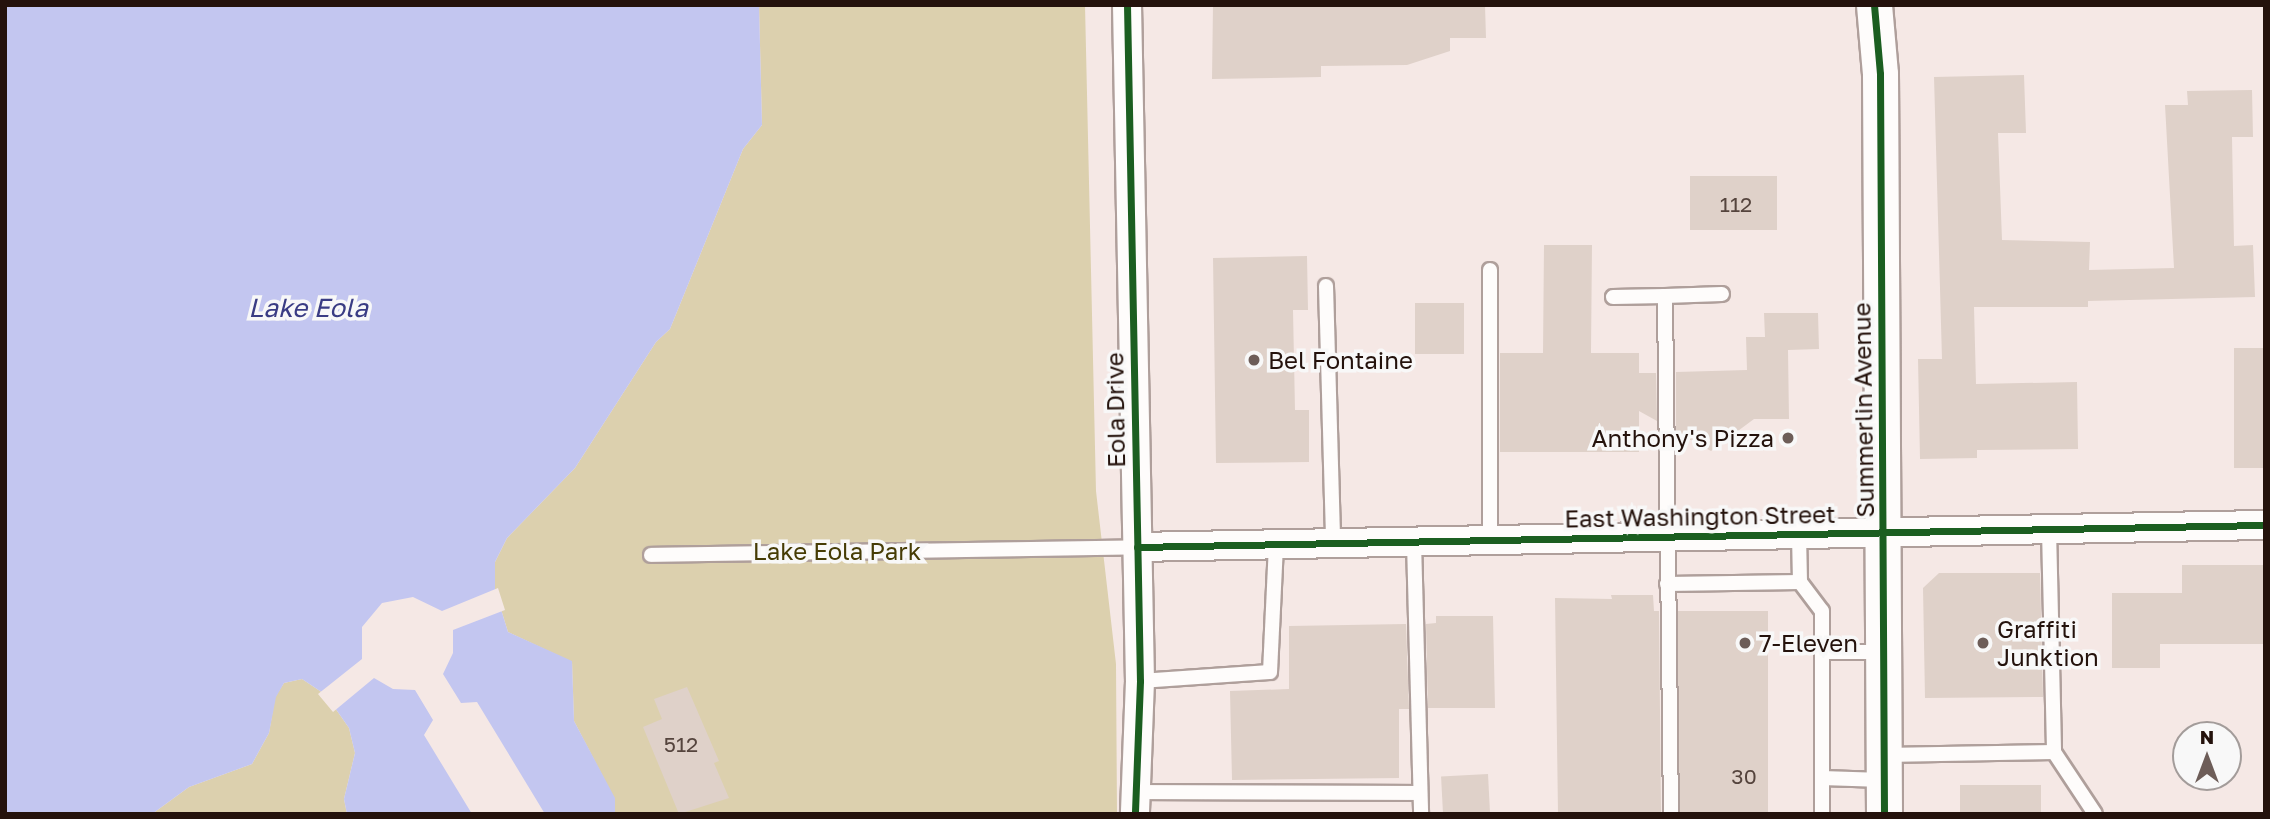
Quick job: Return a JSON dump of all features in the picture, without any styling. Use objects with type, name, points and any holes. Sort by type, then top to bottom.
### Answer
[{"type":"street","name":"Eola Drive","points":[[1127,5],[1140,681],[1135,803]]},
{"type":"street","name":"Summerlin Avenue","points":[[1874,5],[1880,74],[1884,814]]},
{"type":"street","name":"East Washington Street","points":[[1137,547],[2265,525]]},
{"type":"lane","points":[[1490,271],[1490,540]]},
{"type":"lane","points":[[1326,286],[1334,543]]},
{"type":"lane","points":[[1613,297],[1722,294]]},
{"type":"lane","points":[[1665,296],[1665,536],[1671,814]]},
{"type":"lane","points":[[2049,529],[2054,751],[2095,814]]},
{"type":"lane","points":[[1799,534],[1800,582],[1822,611],[1822,814]]},
{"type":"lane","points":[[1414,542],[1421,814]]},
{"type":"lane","points":[[1140,681],[1270,672],[1276,545]]},
{"type":"lane","points":[[651,555],[1137,547]]},
{"type":"lane","points":[[1667,584],[1800,582]]},
{"type":"lane","points":[[1822,652],[1884,652]]},
{"type":"lane","points":[[1822,778],[1884,767],[2054,751]]},
{"type":"lane","points":[[1135,803],[1419,793]]},
{"type":"green space","name":"Lake Eola Park","points":[[759,5],[1085,5],[1096,491],[1116,664],[1117,814],[615,814],[614,798],[574,721],[572,662],[508,632],[495,590],[495,562],[507,538],[575,468],[656,342],[670,329],[743,149],[762,125]]},
{"type":"green space","points":[[302,679],[326,695],[349,728],[355,753],[344,799],[347,814],[152,814],[189,787],[252,764],[269,733],[275,697],[284,683]]},
{"type":"water","name":"Lake Eola","points":[[5,5],[759,5],[762,125],[743,149],[670,329],[656,342],[575,468],[507,538],[495,562],[495,590],[508,632],[572,661],[574,721],[615,798],[615,814],[347,814],[344,799],[355,753],[349,728],[326,695],[302,679],[284,683],[276,697],[269,733],[252,764],[189,787],[152,814],[5,814]]},
{"type":"pier","points":[[498,588],[505,610],[453,630],[453,653],[443,674],[461,703],[477,702],[545,814],[472,814],[424,735],[433,720],[415,690],[393,689],[374,678],[333,712],[318,694],[362,659],[362,627],[382,603],[413,597],[442,611]]},
{"type":"building","points":[[1213,5],[1485,5],[1486,38],[1450,38],[1450,51],[1407,65],[1321,66],[1321,77],[1212,79]]},
{"type":"building","points":[[2024,75],[2026,133],[1998,133],[2002,240],[2090,242],[2089,270],[2174,268],[2165,105],[2188,105],[2187,91],[2252,90],[2253,137],[2232,137],[2234,246],[2253,245],[2255,297],[2088,301],[2088,307],[1974,307],[1976,384],[2077,382],[2078,449],[1977,450],[1977,458],[1920,459],[1918,359],[1942,359],[1934,77]]},
{"type":"building","points":[[1690,176],[1777,176],[1777,230],[1690,230]]},
{"type":"building","points":[[1544,245],[1592,245],[1591,353],[1639,353],[1639,373],[1656,373],[1657,421],[1639,411],[1639,452],[1500,452],[1500,353],[1543,353]]},
{"type":"building","name":"Bel Fontaine","points":[[1307,256],[1308,310],[1293,310],[1295,410],[1309,410],[1309,462],[1216,463],[1213,258]]},
{"type":"building","points":[[1415,303],[1464,303],[1464,354],[1415,354]]},
{"type":"building","points":[[1764,313],[1818,313],[1819,349],[1788,350],[1789,419],[1754,419],[1711,451],[1676,432],[1676,372],[1747,370],[1746,337],[1765,337]]},
{"type":"building","points":[[2234,348],[2265,348],[2265,468],[2234,468]]},
{"type":"building","points":[[2182,565],[2265,565],[2265,644],[2160,644],[2160,668],[2112,668],[2112,593],[2182,593]]},
{"type":"building","name":"Graffiti Junktion","points":[[1939,573],[2040,573],[2043,697],[1925,698],[1923,588]]},
{"type":"building","points":[[1611,595],[1653,595],[1654,611],[1659,611],[1661,812],[1558,814],[1555,598],[1612,599]]},
{"type":"building","points":[[1678,611],[1768,611],[1768,812],[1678,812]]},
{"type":"building","points":[[1436,616],[1493,616],[1495,708],[1428,708],[1426,624],[1436,623]]},
{"type":"building","points":[[1406,624],[1409,709],[1399,709],[1399,778],[1232,780],[1230,691],[1289,689],[1289,626]]},
{"type":"building","points":[[687,687],[719,761],[714,763],[729,798],[679,814],[643,727],[662,719],[654,699]]},
{"type":"building","points":[[1488,774],[1490,814],[1443,814],[1441,776]]},
{"type":"building","points":[[1960,785],[2041,785],[2041,814],[1960,814]]},
{"type":"cycle path","points":[[1127,5],[1140,681],[1135,814]]},
{"type":"cycle path","points":[[1874,5],[1880,74],[1884,814]]},
{"type":"cycle path","points":[[1137,547],[2265,525]]},
{"type":"place","name":"Bel Fontaine","points":[[1254,360]]},
{"type":"place","name":"Anthony's Pizza","points":[[1788,438]]},
{"type":"place","name":"7-Eleven","points":[[1745,643]]},
{"type":"place","name":"Graffiti Junktion","points":[[1983,643]]}]
